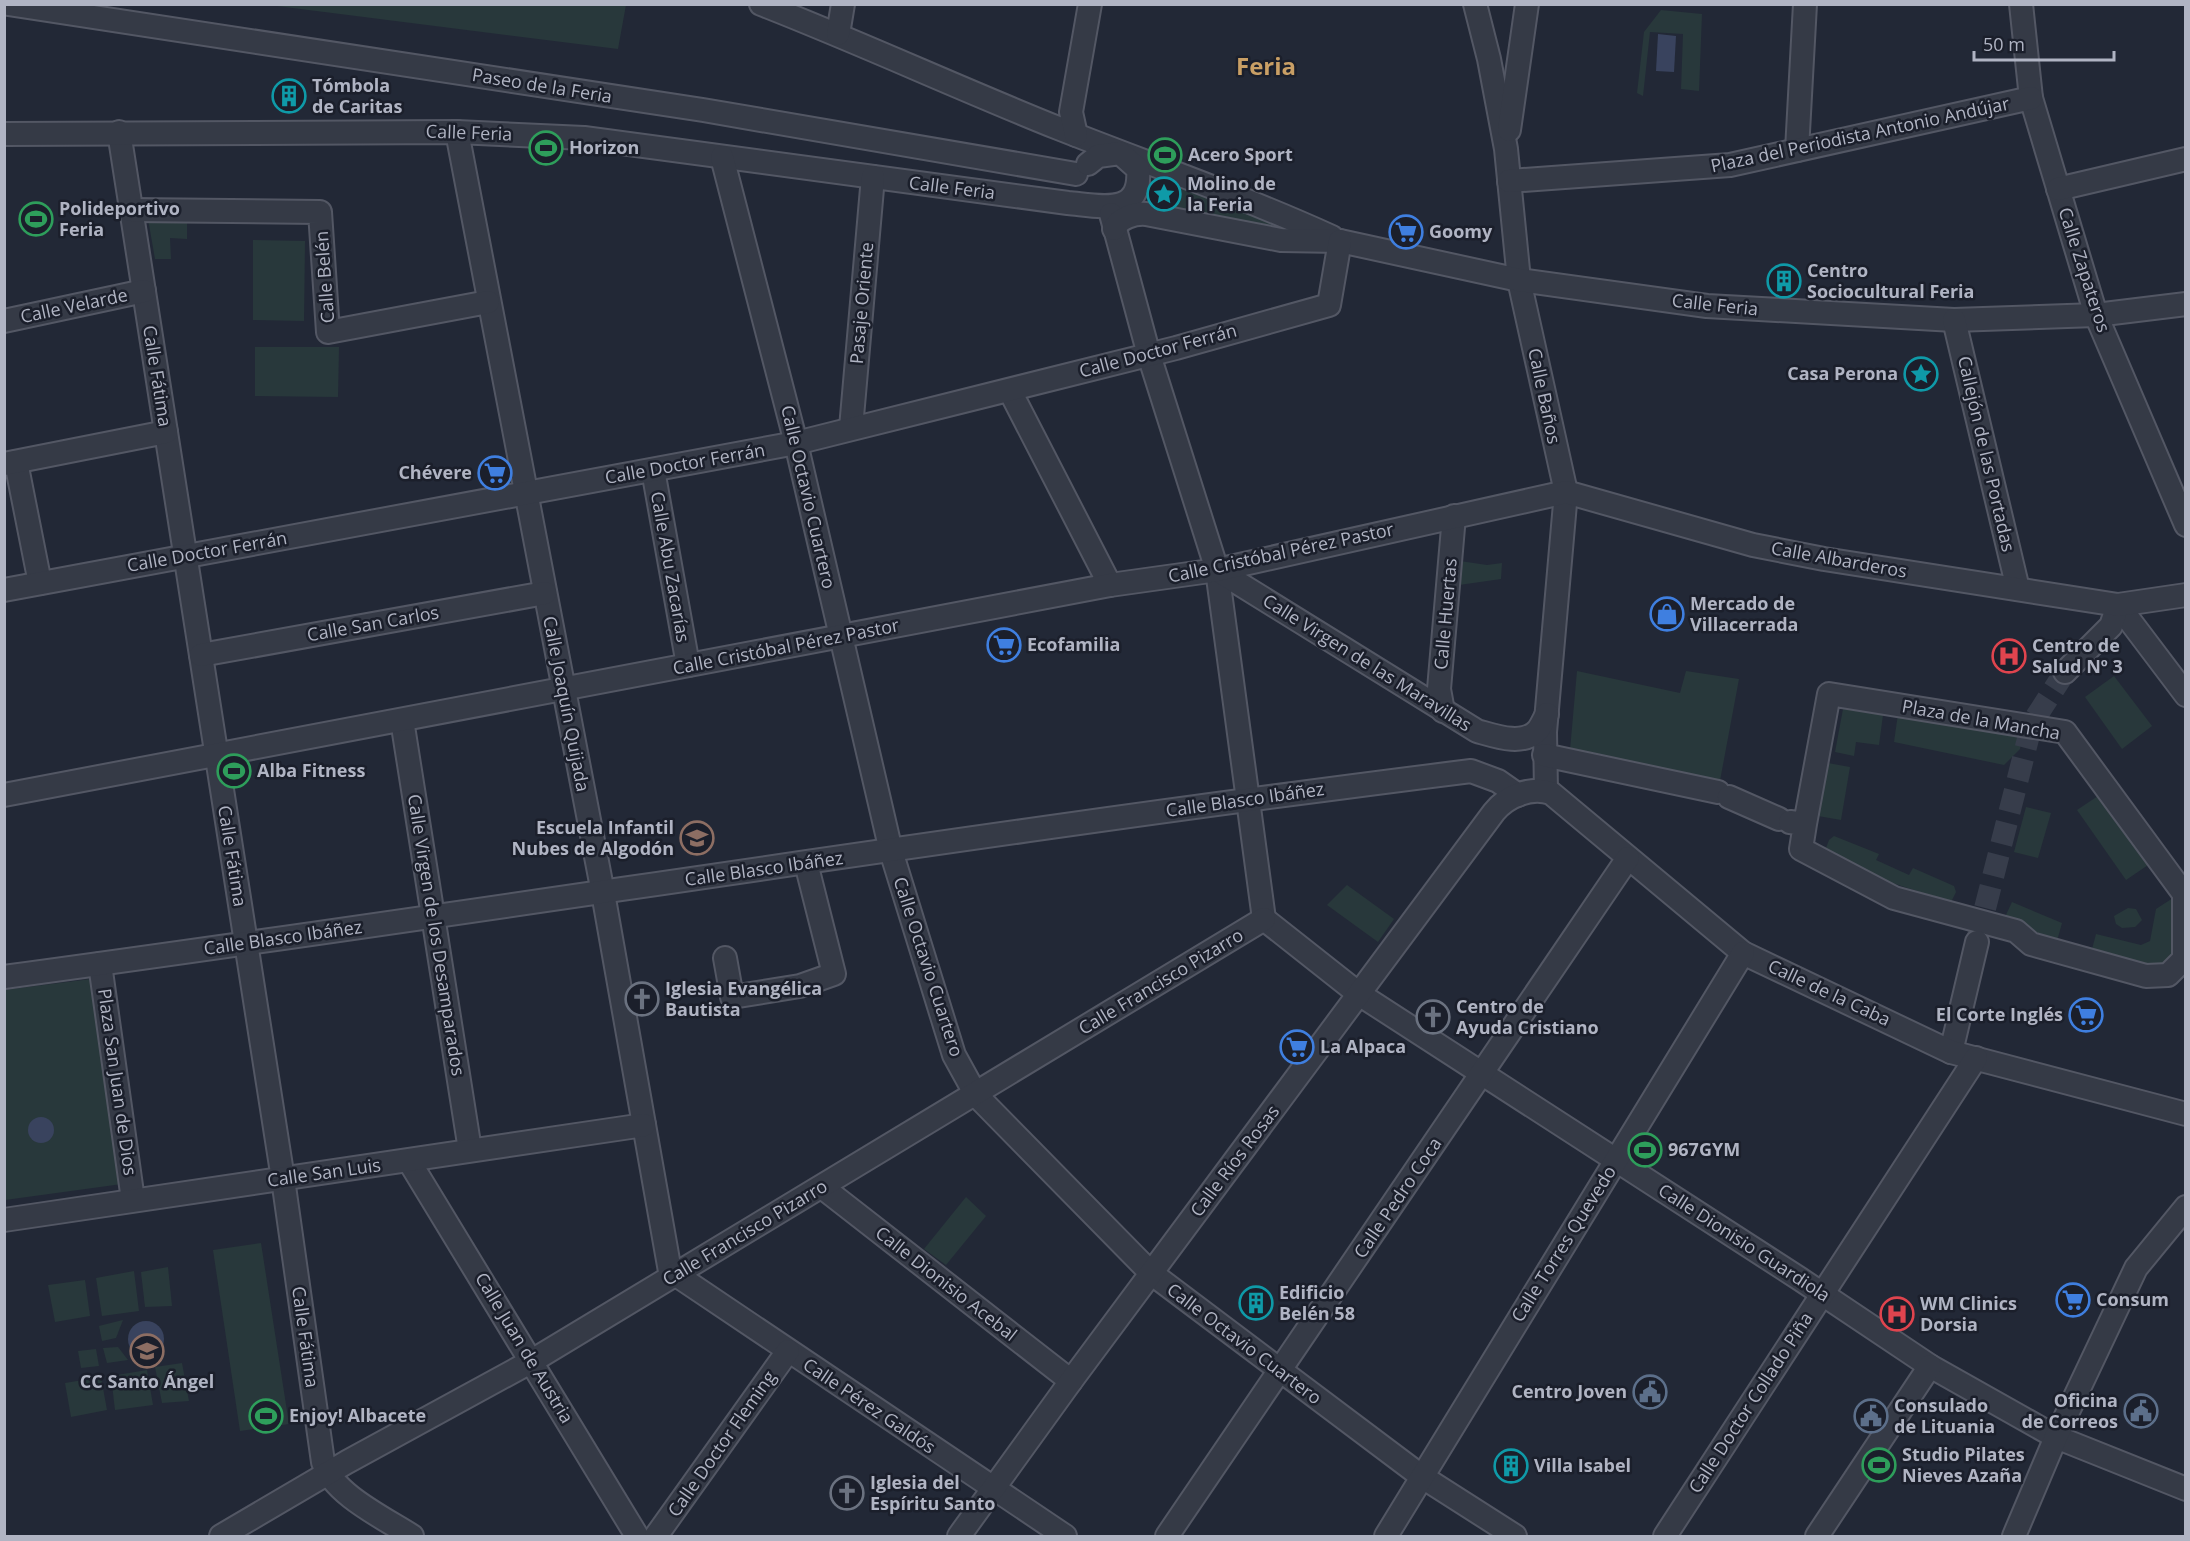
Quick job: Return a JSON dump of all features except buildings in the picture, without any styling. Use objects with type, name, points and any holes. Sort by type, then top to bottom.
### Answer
[{"type":"street","name":"Paseo de la Feria","points":[[8,4],[1082,169]]},
{"type":"street","name":"Calle Feria","points":[[761,4],[1063,119],[1076,135],[1283,214],[1340,241]]},
{"type":"street","points":[[838,34],[843,4]]},
{"type":"street","points":[[1063,119],[1090,4]]},
{"type":"street","name":"Calle Baños","points":[[1475,4],[1489,59],[1506,149],[1519,280],[1566,492],[1544,755],[1546,791]]},
{"type":"street","points":[[1506,149],[1527,4]]},
{"type":"street","points":[[1797,150],[1805,4]]},
{"type":"street","name":"Calle Zapateros","points":[[2021,4],[2031,98],[2096,315],[2186,525]]},
{"type":"street","name":"Plaza del Periodista Antonio Andújar","points":[[1509,181],[1730,165],[2031,98]]},
{"type":"street","name":"Calle Feria","points":[[1063,119],[1082,169]]},
{"type":"street","name":"Calle Fátima","points":[[119,132],[327,1474]]},
{"type":"street","name":"Calle Feria","points":[[4,134],[457,132],[584,138],[1109,207],[1125,203],[1135,195],[1139,184],[1137,169],[1120,153]]},
{"type":"street","name":"Calle Joaquín Quijada","points":[[457,132],[603,893],[673,1275]]},
{"type":"street","points":[[1120,153],[1098,156],[1082,169],[1089,190],[1109,207],[1149,355],[1217,570],[1246,799],[1264,919]]},
{"type":"street","name":"Calle Octavio Cuartero","points":[[722,157],[796,444],[891,851],[954,1055],[976,1095],[1151,1273],[1421,1476],[1515,1536]]},
{"type":"street","points":[[2058,189],[2186,159]]},
{"type":"street","name":"Pasaje Oriente","points":[[851,428],[873,177]]},
{"type":"street","name":"Calle Belén","points":[[132,210],[320,212],[328,332],[488,302]]},
{"type":"street","name":"Calle Feria","points":[[1114,230],[1117,223],[1140,214],[1281,240],[1340,241],[1519,280],[1707,306],[1954,320],[2096,315],[2186,304]]},
{"type":"street","name":"Calle Doctor Ferrán","points":[[4,590],[796,444],[851,428],[1010,391],[1149,355],[1329,305],[1340,241]]},
{"type":"street","name":"Calle Velarde","points":[[4,321],[144,291]]},
{"type":"street","name":"Callejón de las Portadas","points":[[1954,320],[2018,589]]},
{"type":"street","points":[[1010,391],[1110,585]]},
{"type":"street","points":[[40,583],[10,463],[166,432]]},
{"type":"street","name":"Calle Abu Zacarías","points":[[653,470],[688,665]]},
{"type":"street","name":"Calle Cristóbal Pérez Pastor","points":[[4,795],[1110,585],[1217,570],[1566,492]]},
{"type":"street","name":"Calle Albarderos","points":[[1566,492],[1754,545],[1824,559],[2118,605],[2186,595]]},
{"type":"street","name":"Calle Huertas","points":[[1443,711],[1439,689],[1454,516]]},
{"type":"street","name":"Calle Virgen de las Maravillas","points":[[1217,570],[1477,731],[1499,737],[1521,739],[1537,731],[1547,714]]},
{"type":"street","name":"Calle San Carlos","points":[[201,655],[545,593]]},
{"type":"street","points":[[2064,672],[2111,626],[2118,605]]},
{"type":"street","points":[[2118,605],[2186,695]]},
{"type":"street","name":"Plaza de la Mancha","points":[[1829,694],[2065,732],[2184,894],[2184,959],[2168,975],[2146,976],[2031,944],[2016,931],[1894,898],[1801,849],[1791,822],[1829,694]]},
{"type":"street","name":"Calle Virgen de los Desamparados","points":[[402,720],[470,1150]]},
{"type":"street","points":[[1544,755],[1723,794],[1791,822]]},
{"type":"street","name":"Calle Blasco Ibáñez","points":[[4,977],[246,942],[435,918],[1246,799],[1471,771],[1498,782],[1518,795]]},
{"type":"street","points":[[1518,795],[1546,791]]},
{"type":"street","name":"Calle de la Caba","points":[[1546,791],[1743,953],[1951,1052],[2186,1114]]},
{"type":"street","name":"Calle Ríos Rosas","points":[[959,1536],[1071,1381],[1494,812],[1501,803],[1518,795]]},
{"type":"street","name":"Calle Pedro Coca","points":[[1167,1536],[1628,858]]},
{"type":"street","points":[[725,958],[732,997],[800,986],[834,974],[806,863]]},
{"type":"street","name":"Calle Dionisio Guardiola","points":[[1264,919],[1359,994],[1823,1294],[1930,1366],[2056,1437],[2186,1489]]},
{"type":"street","name":"Calle Francisco Pizarro","points":[[221,1536],[327,1474],[532,1361],[1264,919]]},
{"type":"street","points":[[1951,1052],[1977,942]]},
{"type":"street","name":"Calle Torres Quevedo","points":[[1386,1536],[1743,953]]},
{"type":"street","name":"Plaza San Juan de Dios","points":[[100,964],[134,1200]]},
{"type":"street","name":"Calle Doctor Collado Piña","points":[[1665,1536],[1976,1058]]},
{"type":"street","name":"Calle San Luis","points":[[4,1220],[644,1125]]},
{"type":"street","name":"Calle Juan de Austria","points":[[409,1161],[637,1536]]},
{"type":"street","name":"Calle Dionisio Acebal","points":[[822,1187],[1071,1381]]},
{"type":"street","points":[[2014,1536],[2056,1437],[2136,1268],[2186,1207]]},
{"type":"street","name":"Calle Pérez Galdós","points":[[673,1275],[1065,1536]]},
{"type":"street","name":"Calle Doctor Fleming","points":[[656,1536],[788,1352]]},
{"type":"street","points":[[1816,1536],[1930,1366]]},
{"type":"street","points":[[327,1474],[342,1490],[412,1536]]},
{"type":"shaded area","points":[[269,5],[626,5],[618,49]]},
{"type":"shaded area","points":[[1661,10],[1702,14],[1699,91],[1681,89],[1683,34],[1650,32],[1643,96],[1637,93],[1644,32]]},
{"type":"shaded area","points":[[1162,175],[1279,226],[1276,229],[1151,205],[1157,178]]},
{"type":"shaded area","points":[[148,219],[187,220],[187,239],[170,238],[171,259],[155,259]]},
{"type":"shaded area","points":[[253,240],[305,241],[304,321],[253,320]]},
{"type":"shaded area","points":[[255,347],[339,347],[338,397],[255,396]]},
{"type":"shaded area","points":[[1460,561],[1487,565],[1502,563],[1501,579],[1459,585]]},
{"type":"shaded area","points":[[1577,671],[1680,693],[1686,671],[1739,679],[1719,786],[1570,750]]},
{"type":"shaded area","points":[[2114,676],[2152,726],[2122,749],[2085,697]]},
{"type":"shaded area","points":[[1843,709],[1883,715],[1879,745],[1856,742],[1854,756],[1835,752]]},
{"type":"shaded area","points":[[1898,714],[2007,731],[2022,738],[2020,749],[2004,765],[1894,742]]},
{"type":"shaded area","points":[[1828,763],[1850,767],[1841,820],[1818,816]]},
{"type":"shaded area","points":[[2104,792],[2154,861],[2126,880],[2077,810]]},
{"type":"shaded area","points":[[2026,807],[2051,813],[2038,858],[2014,852]]},
{"type":"shaded area","points":[[1834,836],[1879,854],[1876,860],[1909,875],[1913,868],[1954,886],[1956,892],[1951,902],[1886,881],[1826,848],[1829,840]]},
{"type":"shaded area","points":[[1347,885],[1394,919],[1378,942],[1327,905]]},
{"type":"shaded area","points":[[2173,898],[2179,950],[2161,968],[2091,953],[2096,934],[2141,945],[2150,941],[2156,909]]},
{"type":"shaded area","points":[[2012,902],[2062,923],[2057,941],[2004,919]]},
{"type":"shaded area","points":[[2128,908],[2136,909],[2142,920],[2135,927],[2122,928],[2116,924],[2114,916]]},
{"type":"shaded area","points":[[91,979],[122,1184],[5,1200],[4,990]]},
{"type":"shaded area","points":[[966,1197],[986,1216],[946,1265],[924,1249]]},
{"type":"shaded area","points":[[261,1243],[289,1424],[240,1431],[213,1250]]},
{"type":"shaded area","points":[[168,1267],[172,1306],[145,1307],[141,1272]]},
{"type":"shaded area","points":[[134,1271],[139,1311],[102,1316],[96,1278]]},
{"type":"shaded area","points":[[85,1280],[90,1316],[55,1322],[48,1285]]},
{"type":"shaded area","points":[[123,1320],[116,1338],[102,1341],[99,1326]]},
{"type":"shaded area","points":[[118,1347],[128,1360],[107,1363],[103,1348]]},
{"type":"shaded area","points":[[96,1349],[99,1366],[81,1368],[78,1351]]},
{"type":"shaded area","points":[[182,1363],[189,1401],[162,1403],[155,1367]]},
{"type":"shaded area","points":[[147,1370],[153,1405],[115,1410],[111,1376]]},
{"type":"shaded area","points":[[101,1377],[107,1410],[71,1417],[65,1383]]},
{"type":"water","points":[[1658,34],[1676,36],[1674,72],[1656,71]]},
{"type":"water","points":[[1165,181],[1172,191],[1180,191],[1181,198],[1178,201],[1169,197],[1159,203],[1156,200],[1160,184]]},
{"type":"water","points":[[41,1117],[50,1121],[54,1130],[50,1139],[41,1143],[32,1139],[28,1130],[32,1121]]},
{"type":"water","points":[[146,1321],[159,1326],[164,1339],[159,1352],[146,1357],[133,1352],[128,1339],[133,1326]]},
{"type":"tunnel","points":[[1977,940],[2032,723],[2065,672]]},
{"type":"place","name":"Tómbola de Caritas","points":[[289,96]]},
{"type":"place","name":"Horizon","points":[[546,148]]},
{"type":"place","name":"Acero Sport","points":[[1165,155]]},
{"type":"place","name":"Molino de la Feria","points":[[1164,194]]},
{"type":"place","name":"Polideportivo Feria","points":[[36,219]]},
{"type":"place","name":"Goomy","points":[[1406,232]]},
{"type":"place","name":"Centro Sociocultural Feria","points":[[1784,281]]},
{"type":"place","name":"Casa Perona","points":[[1921,374]]},
{"type":"place","name":"Chévere","points":[[495,473]]},
{"type":"place","name":"Mercado de Villacerrada","points":[[1667,614]]},
{"type":"place","name":"Ecofamilia","points":[[1004,645]]},
{"type":"place","name":"Centro de Salud Nº 3","points":[[2009,656]]},
{"type":"place","name":"Alba Fitness","points":[[234,771]]},
{"type":"place","name":"Escuela Infantil Nubes de Algodón","points":[[697,838]]},
{"type":"place","name":"Iglesia Evangélica Bautista","points":[[642,999]]},
{"type":"place","name":"El Corte Inglés","points":[[2086,1015]]},
{"type":"place","name":"Centro de Ayuda Cristiano","points":[[1433,1017]]},
{"type":"place","name":"La Alpaca","points":[[1297,1047]]},
{"type":"place","name":"967GYM","points":[[1645,1150]]},
{"type":"place","name":"Consum","points":[[2073,1300]]},
{"type":"place","name":"Edificio Belén 58","points":[[1256,1303]]},
{"type":"place","name":"WM Clinics Dorsia","points":[[1897,1314]]},
{"type":"place","name":"CC Santo Ángel","points":[[147,1351]]},
{"type":"place","name":"Centro Joven","points":[[1650,1392]]},
{"type":"place","name":"Oficina de Correos","points":[[2141,1411]]},
{"type":"place","name":"Enjoy! Albacete","points":[[266,1416]]},
{"type":"place","name":"Consulado de Lituania","points":[[1871,1416]]},
{"type":"place","name":"Studio Pilates Nieves Azaña","points":[[1879,1465]]},
{"type":"place","name":"Villa Isabel","points":[[1511,1466]]},
{"type":"place","name":"Iglesia del Espíritu Santo","points":[[847,1493]]},
{"type":"district","name":"Feria","points":[[1266,67]]}]
